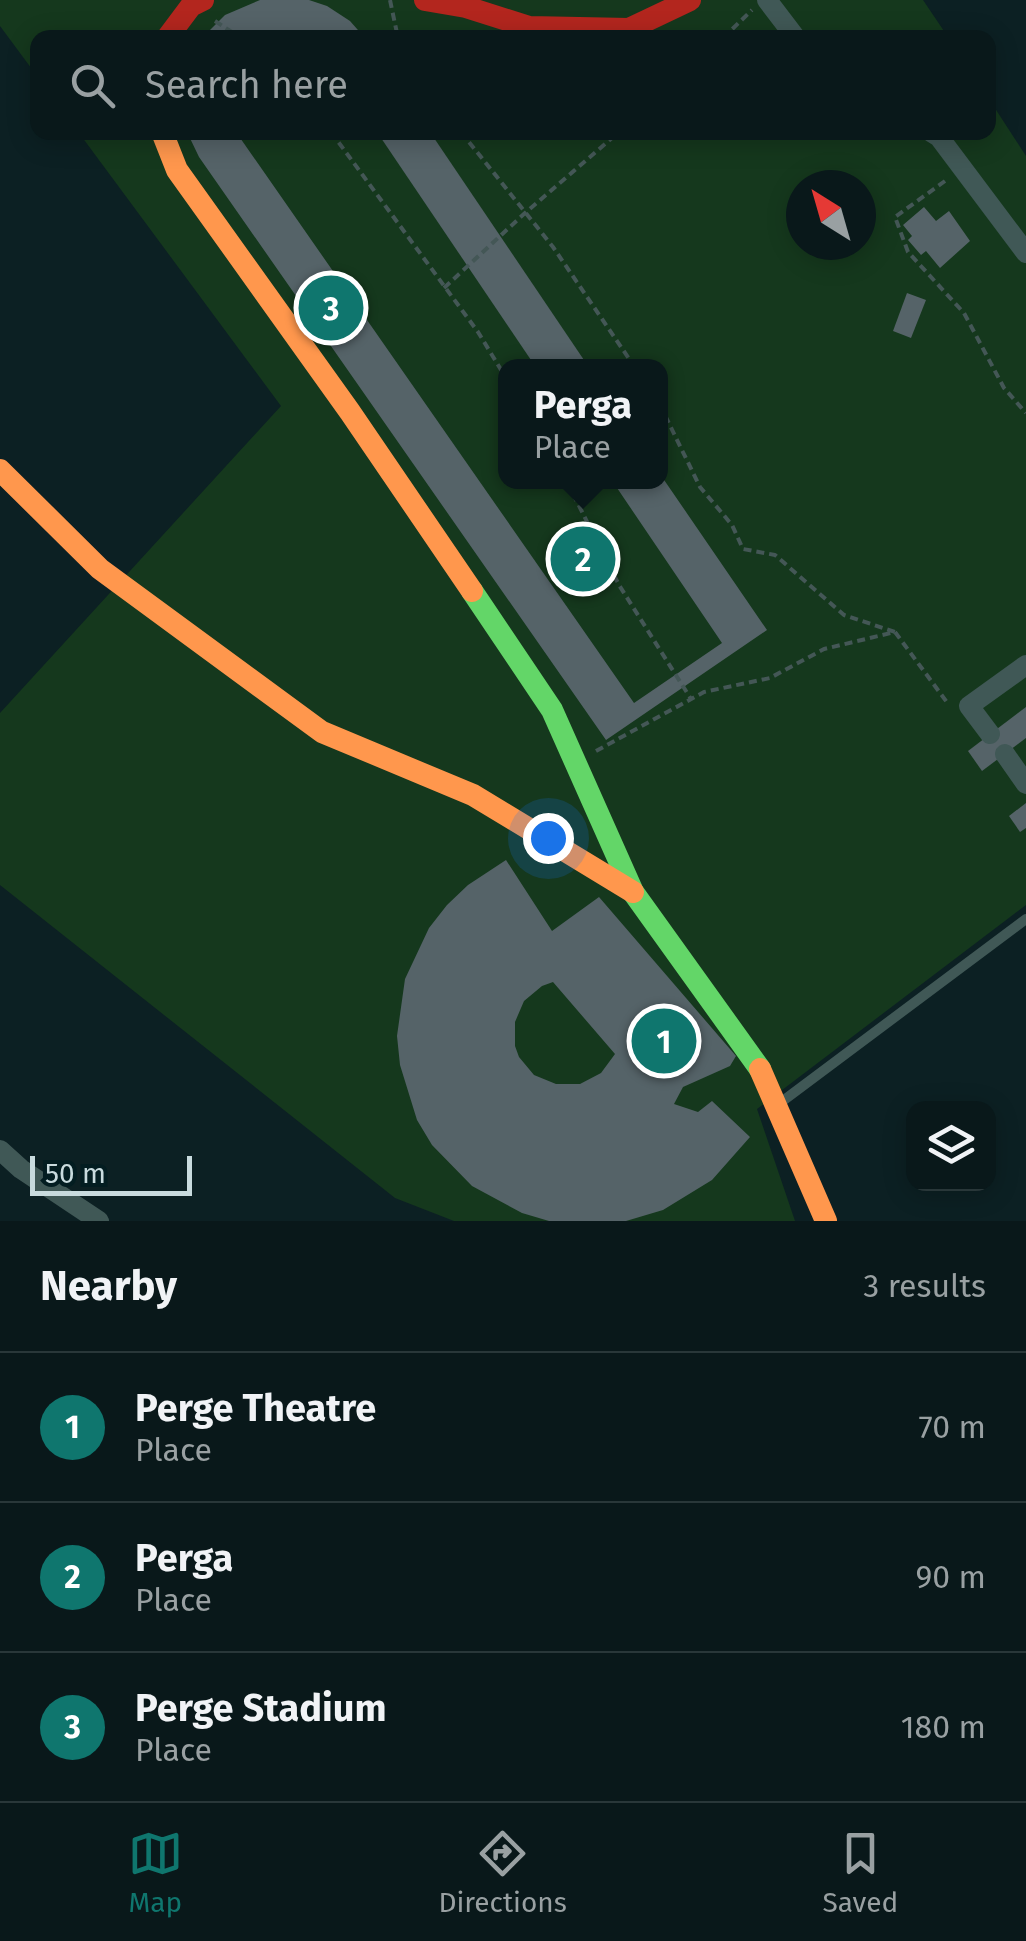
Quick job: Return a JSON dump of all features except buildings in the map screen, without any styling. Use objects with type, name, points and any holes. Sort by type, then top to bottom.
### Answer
[{"type":"street","points":[[173,30],[192,6],[203,0]]},
{"type":"street","points":[[425,0],[466,7],[529,27],[629,29],[690,0]]},
{"type":"street","points":[[765,0],[789,30]]},
{"type":"street","points":[[165,140],[177,170],[350,412],[552,710],[634,892],[756,1060],[826,1221]]},
{"type":"street","points":[[942,140],[1026,253]]},
{"type":"street","points":[[0,470],[100,569],[322,732],[473,795],[634,892]]},
{"type":"street","points":[[990,734],[970,706],[1026,665]]},
{"type":"street","points":[[1004,754],[1026,784]]},
{"type":"street","points":[[0,1150],[99,1221]]},
{"type":"lane","points":[[775,1107],[1026,919]]},
{"type":"path","points":[[390,0],[396,30]]},
{"type":"path","points":[[731,30],[765,0]]},
{"type":"path","points":[[337,140],[498,366]]},
{"type":"path","points":[[467,140],[553,248],[629,359]]},
{"type":"path","points":[[444,288],[610,140]]},
{"type":"path","points":[[962,168],[895,217],[908,252],[964,314],[1004,388],[1026,413]]},
{"type":"path","points":[[668,421],[700,487],[732,526],[744,549],[775,555],[844,615],[896,632],[952,708],[970,706]]},
{"type":"path","points":[[571,489],[619,584],[691,699]]},
{"type":"path","points":[[576,762],[704,692],[770,678],[824,649],[896,632]]},
{"type":"green space","points":[[0,0],[923,0],[943,30],[30,30],[30,67],[0,26]]},
{"type":"green space","points":[[996,110],[1026,156],[1026,905],[757,1109],[795,1221],[454,1221],[395,1198],[0,885],[0,713],[281,406],[84,140],[996,140]]},
{"type":"traffic: fast","points":[[472,591],[552,710],[633,892],[760,1069]]},
{"type":"traffic: slow","points":[[165,140],[177,170],[472,591]]},
{"type":"traffic: slow","points":[[0,470],[100,569],[322,732],[473,795],[633,892]]},
{"type":"traffic: slow","points":[[760,1069],[826,1221]]},
{"type":"traffic: jam","points":[[173,30],[191,6],[203,0]]},
{"type":"traffic: jam","points":[[425,0],[466,7],[529,27],[629,29],[690,0]]},
{"type":"place","name":"Perge Stadium","points":[[331,308]]},
{"type":"place","name":"Perga","points":[[583,559]]},
{"type":"place","name":"Perge Theatre","points":[[664,1041]]}]
